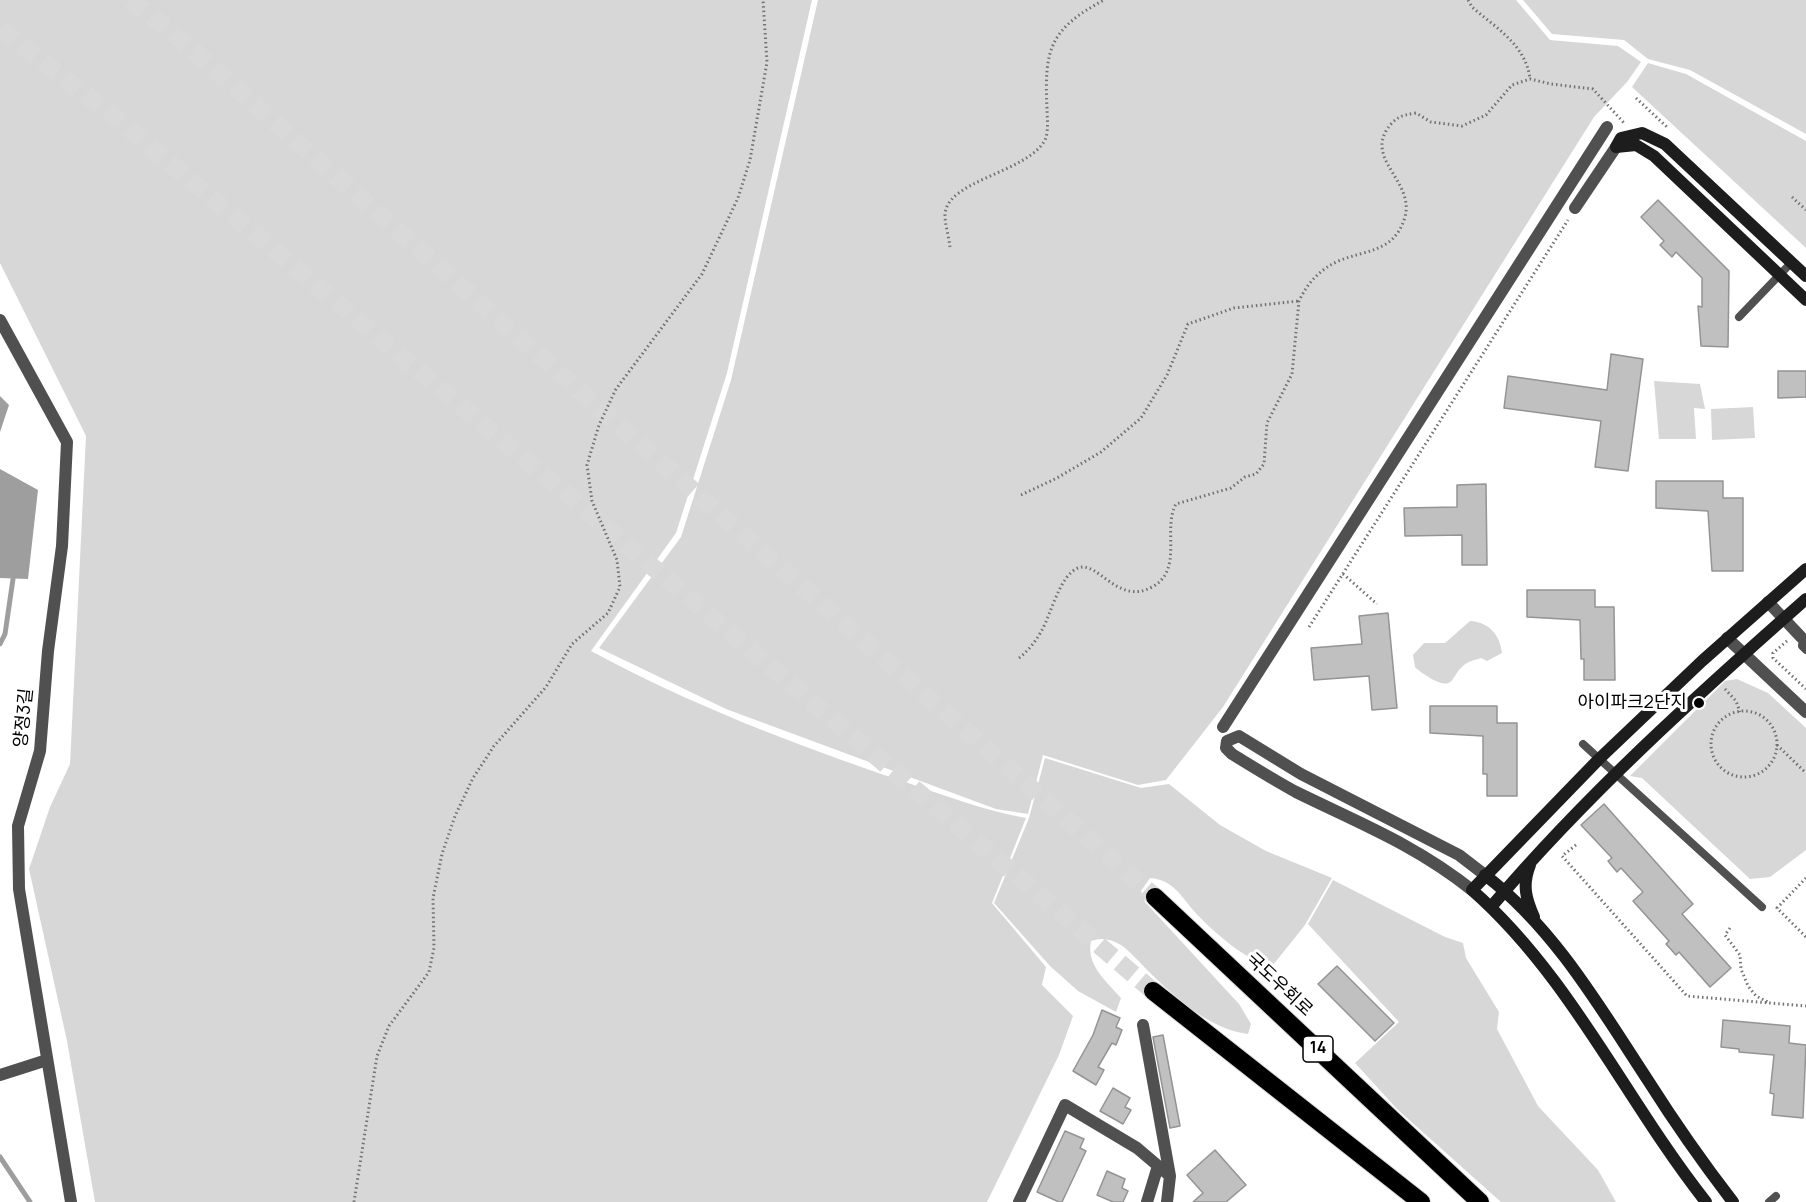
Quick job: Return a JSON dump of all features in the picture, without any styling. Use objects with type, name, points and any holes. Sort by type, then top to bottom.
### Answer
[{"type":"highway","name":"국도우회로","points":[[1155,897],[1480,1202]]},
{"type":"highway","points":[[1153,991],[1421,1202]]},
{"type":"street","points":[[1223,727],[1607,127]]},
{"type":"street","points":[[1575,208],[1621,138],[1642,133],[1665,144],[1806,276]]},
{"type":"street","points":[[1616,147],[1636,145],[1654,156],[1806,300]]},
{"type":"street","name":"양정3길","points":[[0,320],[67,442],[62,546],[48,651],[40,751],[18,825],[19,889],[71,1202]]},
{"type":"street","points":[[1472,890],[1599,759],[1727,638],[1806,569]]},
{"type":"street","points":[[1491,907],[1533,858],[1615,774],[1744,653],[1806,599]]},
{"type":"street","points":[[1768,602],[1803,638]]},
{"type":"street","points":[[1727,638],[1806,712]]},
{"type":"street","points":[[1706,1202],[1629,1093],[1586,1024],[1530,951],[1491,907],[1447,870],[1391,836],[1294,791],[1232,754],[1226,748],[1227,741],[1239,736],[1301,774],[1459,855],[1505,890],[1536,924],[1605,1011],[1661,1101],[1733,1202]]},
{"type":"street","points":[[1533,858],[1525,883],[1525,896],[1536,924]]},
{"type":"street","points":[[1143,1025],[1170,1176],[1167,1202]]},
{"type":"street","points":[[0,1075],[47,1060]]},
{"type":"street","points":[[1019,1202],[1065,1105],[1137,1148],[1170,1176]]},
{"type":"street","points":[[1147,1202],[1158,1166]]},
{"type":"lane","points":[[1739,317],[1791,262]]},
{"type":"lane","points":[[1803,638],[1806,650]]},
{"type":"lane","points":[[1583,744],[1762,908]]},
{"type":"lane","points":[[1769,1202],[1776,1196]]},
{"type":"path","points":[[354,1202],[377,1056],[389,1026],[429,972],[434,948],[433,898],[442,854],[455,816],[473,778],[494,746],[546,687],[572,644],[608,613],[620,587],[617,560],[592,501],[587,465],[599,425],[616,389],[702,274],[738,198],[750,160],[767,62],[763,0]]},
{"type":"path","points":[[950,247],[945,213],[952,199],[981,178],[1010,169],[1045,140],[1048,124],[1048,58],[1056,34],[1087,9],[1104,0]]},
{"type":"path","points":[[1468,0],[1472,8],[1519,47],[1528,64],[1530,79]]},
{"type":"path","points":[[1019,658],[1030,648],[1043,628],[1061,588],[1072,572],[1079,567],[1088,567],[1128,592],[1141,593],[1155,586],[1167,573],[1173,541],[1172,511],[1176,504],[1231,488],[1245,477],[1256,474],[1264,464],[1267,423],[1292,374],[1299,301],[1313,278],[1341,260],[1377,251],[1400,231],[1405,218],[1406,199],[1381,151],[1382,138],[1392,121],[1416,113],[1431,122],[1462,126],[1486,115],[1512,85],[1530,79],[1593,89],[1634,134]]},
{"type":"path","points":[[1792,196],[1806,210]]},
{"type":"path","points":[[1309,627],[1575,208]]},
{"type":"path","points":[[1021,495],[1057,478],[1101,452],[1141,418],[1167,375],[1188,324],[1234,308],[1299,301]]},
{"type":"path","points":[[1343,574],[1377,604]]},
{"type":"path","points":[[1773,658],[1806,689]]},
{"type":"path","points":[[1720,683],[1736,701],[1740,712]]},
{"type":"path","points":[[1740,712],[1758,715],[1767,721],[1773,729],[1776,745],[1773,759],[1758,774],[1738,777],[1720,767],[1711,746],[1712,735],[1725,717],[1740,712]]},
{"type":"path","points":[[1776,745],[1806,773]]},
{"type":"path","points":[[1576,845],[1562,856],[1687,996],[1806,1006]]},
{"type":"path","points":[[1806,878],[1778,908],[1806,937]]},
{"type":"path","points":[[1730,928],[1725,935],[1740,955],[1741,969],[1748,986],[1756,996],[1772,1004]]},
{"type":"shaded area","points":[[0,0],[812,0],[727,373],[676,533],[591,651],[704,706],[781,737],[962,801],[1026,818],[992,903],[1046,967],[1042,985],[1073,1016],[1059,1055],[987,1202],[95,1202],[67,1041],[29,869],[50,807],[70,764],[86,436],[0,263]]},
{"type":"shaded area","points":[[818,0],[1516,0],[1550,40],[1618,46],[1641,62],[1627,82],[1594,117],[1223,707],[1166,780],[1138,785],[1043,755],[1028,814],[996,809],[726,709],[599,648],[681,537],[731,380]]},
{"type":"shaded area","points":[[1523,0],[1806,0],[1806,134],[1690,70],[1648,59],[1624,40],[1552,34]]},
{"type":"shaded area","points":[[1648,63],[1686,74],[1806,141],[1806,248],[1632,87]]},
{"type":"shaded area","points":[[1654,381],[1700,384],[1705,409],[1694,408],[1696,439],[1659,439]]},
{"type":"shaded area","points":[[0,396],[9,405],[0,432]]},
{"type":"shaded area","points":[[1753,407],[1755,438],[1712,440],[1711,409]]},
{"type":"shaded area","points":[[0,469],[38,490],[28,579],[0,578]]},
{"type":"shaded area","points":[[1470,621],[1483,624],[1496,635],[1502,653],[1487,661],[1481,658],[1467,663],[1451,681],[1444,684],[1430,678],[1415,667],[1413,655],[1424,643],[1445,643]]},
{"type":"shaded area","points":[[1737,679],[1768,693],[1806,728],[1806,850],[1770,877],[1750,879],[1642,778],[1630,776],[1725,681]]},
{"type":"shaded area","points":[[1045,758],[1141,788],[1169,784],[1220,825],[1266,851],[1332,878],[1305,925],[1273,965],[1253,959],[1230,944],[1200,918],[1170,885],[1150,878],[1141,891],[1145,902],[1239,1004],[1251,1024],[1248,1034],[1220,1026],[1194,1011],[1170,992],[1121,945],[1106,939],[1091,941],[1091,958],[1094,965],[1121,998],[1116,1012],[1078,991],[1050,966],[994,903],[1029,818]]},
{"type":"shaded area","points":[[1333,880],[1445,937],[1463,943],[1466,958],[1499,1012],[1497,1029],[1538,1106],[1598,1170],[1616,1202],[1501,1202],[1398,1110],[1355,1063],[1399,1022],[1308,924]]},
{"type":"building","points":[[1658,200],[1729,271],[1728,347],[1701,346],[1698,306],[1702,307],[1702,278],[1676,252],[1672,257],[1660,245],[1664,241],[1641,217]]},
{"type":"building","points":[[1611,354],[1643,359],[1628,471],[1595,467],[1601,421],[1504,408],[1508,376],[1607,390]]},
{"type":"building","points":[[1778,371],[1806,371],[1806,397],[1778,398]]},
{"type":"building","points":[[1656,481],[1723,481],[1723,498],[1743,498],[1743,571],[1712,571],[1708,511],[1656,508]]},
{"type":"building","points":[[1486,484],[1487,565],[1462,565],[1462,535],[1405,536],[1404,508],[1457,507],[1457,485]]},
{"type":"building","points":[[1527,590],[1595,590],[1595,607],[1614,607],[1615,680],[1584,680],[1580,620],[1527,617]]},
{"type":"building","points":[[1388,613],[1397,708],[1372,710],[1369,676],[1314,680],[1311,648],[1362,644],[1359,616]]},
{"type":"building","points":[[1430,706],[1497,706],[1497,723],[1517,723],[1517,796],[1487,796],[1487,774],[1483,774],[1483,736],[1430,733]]},
{"type":"building","points":[[1604,804],[1693,904],[1682,914],[1731,968],[1710,987],[1679,952],[1676,955],[1666,944],[1669,941],[1633,901],[1643,892],[1621,868],[1617,872],[1608,861],[1612,858],[1581,825]]},
{"type":"building","points":[[1337,966],[1394,1023],[1375,1041],[1318,984]]},
{"type":"building","points":[[1102,1010],[1120,1018],[1116,1027],[1122,1030],[1116,1045],[1112,1043],[1098,1067],[1104,1070],[1096,1085],[1073,1071],[1093,1035]]},
{"type":"building","points":[[1723,1020],[1790,1026],[1789,1043],[1806,1045],[1803,1118],[1772,1115],[1774,1094],[1770,1093],[1774,1055],[1739,1052],[1739,1049],[1721,1047]]},
{"type":"building","points":[[1163,1035],[1180,1126],[1170,1128],[1153,1037]]},
{"type":"building","points":[[1113,1088],[1130,1098],[1125,1107],[1131,1110],[1123,1124],[1100,1111]]},
{"type":"building","points":[[1065,1131],[1084,1139],[1080,1148],[1086,1151],[1062,1202],[1059,1202],[1037,1192]]},
{"type":"building","points":[[1215,1150],[1246,1185],[1226,1202],[1193,1202],[1203,1193],[1187,1175]]},
{"type":"building","points":[[1107,1171],[1125,1179],[1122,1188],[1128,1191],[1123,1202],[1113,1202],[1097,1195]]},
{"type":"waterway","points":[[0,644],[5,634],[13,579]]},
{"type":"waterway","points":[[0,1157],[30,1202]]},
{"type":"tunnel","points":[[130,0],[180,39],[1155,897]]},
{"type":"tunnel","points":[[0,29],[116,118],[569,496],[1153,991]]},
{"type":"place","name":"아이파크2단지","points":[[1699,703]]}]
